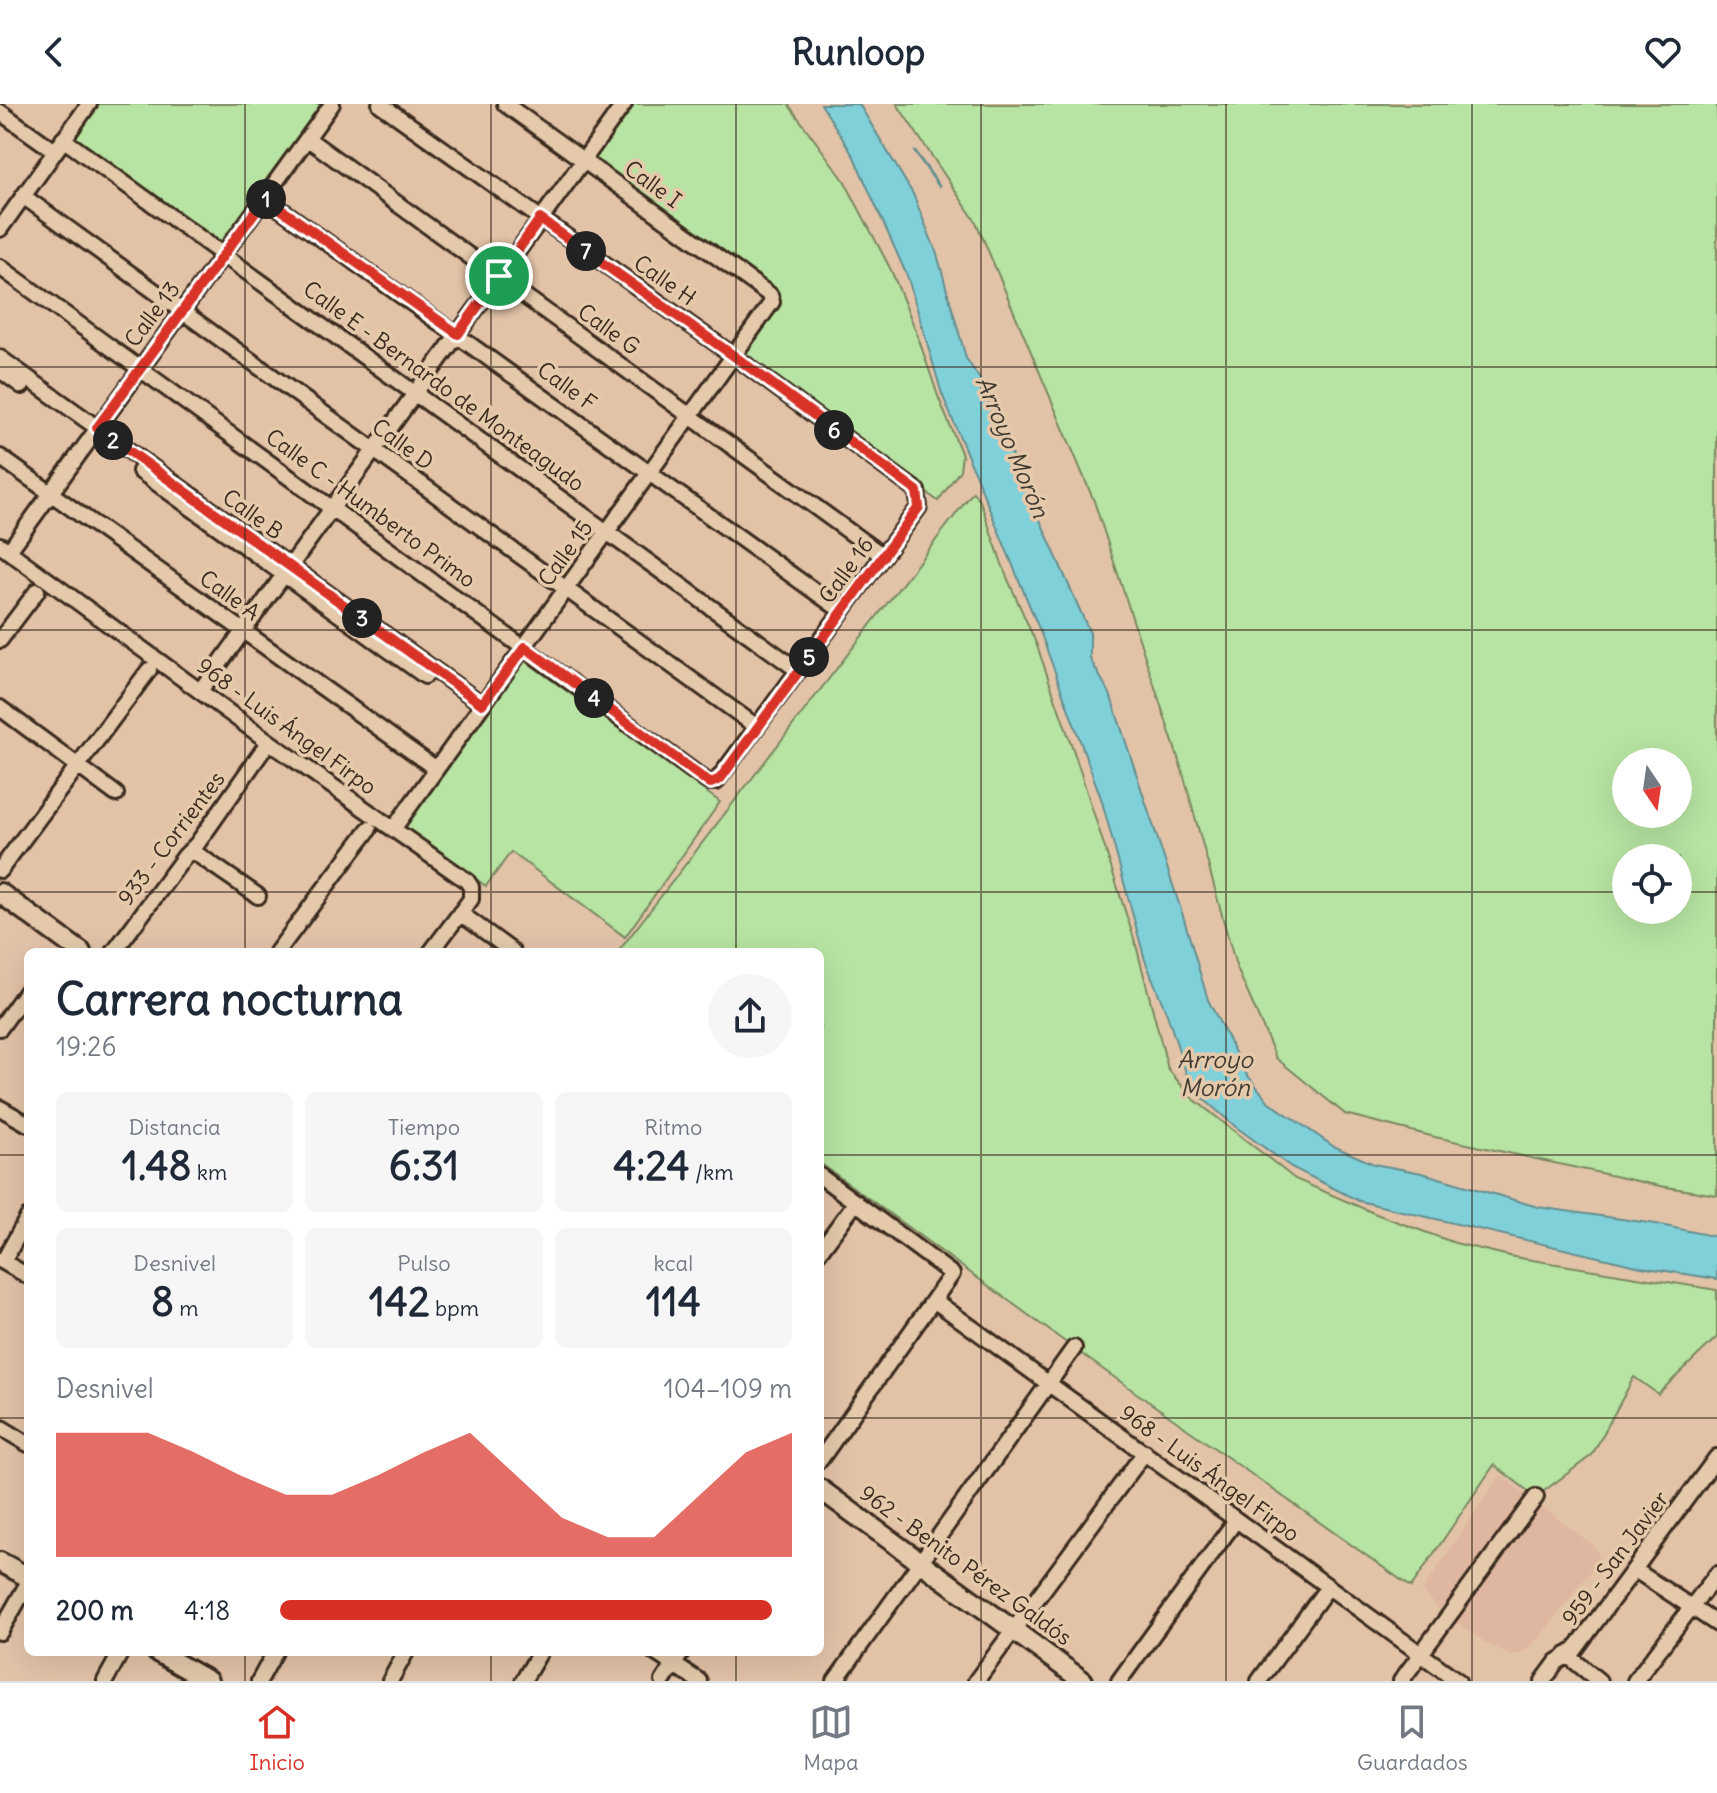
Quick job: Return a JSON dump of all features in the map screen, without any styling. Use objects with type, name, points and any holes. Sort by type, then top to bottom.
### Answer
[{"type":"main road","points":[[0,893],[58,945]]},
{"type":"main road","name":"962 - Benito Pérez Galdós","points":[[824,1492],[1083,1681]]},
{"type":"main road","points":[[0,1562],[24,1577]]},
{"type":"main road","points":[[164,1656],[208,1681]]},
{"type":"street","points":[[5,207],[23,196],[80,104]]},
{"type":"street","points":[[0,229],[5,207],[89,104]]},
{"type":"street","name":"Calle 13","points":[[4,548],[51,494],[332,104]]},
{"type":"street","name":"Calle H","points":[[380,104],[734,356],[917,491],[919,496]]},
{"type":"street","name":"Calle I","points":[[505,104],[770,295],[772,302]]},
{"type":"street","points":[[200,691],[624,104]]},
{"type":"street","name":"Calle E - Bernardo de Monteagudo","points":[[0,112],[224,254],[799,671]]},
{"type":"street","name":"Calle G","points":[[308,139],[883,556]]},
{"type":"street","name":"Calle D","points":[[23,196],[757,727]]},
{"type":"street","name":"Calle F","points":[[265,198],[842,611]]},
{"type":"street","name":"Calle C - Humberto Primo","points":[[0,267],[708,782],[716,782]]},
{"type":"street","name":"Calle 15","points":[[394,828],[772,302]]},
{"type":"street","name":"Calle B","points":[[0,358],[95,432],[479,708]]},
{"type":"street","name":"Calle B","points":[[0,370],[95,432]]},
{"type":"street","name":"Calle A","points":[[0,457],[435,768]]},
{"type":"street","name":"Calle 16","points":[[716,782],[919,507],[919,496]]},
{"type":"street","name":"968 - Luis Ángel Firpo","points":[[4,548],[467,881],[471,887],[471,899],[460,913]]},
{"type":"street","points":[[0,640],[37,591]]},
{"type":"street","points":[[0,870],[149,670]]},
{"type":"street","points":[[0,708],[116,794]]},
{"type":"street","name":"933 - Corrientes","points":[[117,948],[263,750]]},
{"type":"street","points":[[280,948],[369,829]]},
{"type":"street","points":[[191,850],[258,896]]},
{"type":"street","points":[[434,948],[460,913],[508,948]]},
{"type":"street","points":[[0,1028],[24,995]]},
{"type":"street","points":[[0,1108],[24,1122]]},
{"type":"street","points":[[824,1179],[952,1274],[824,1454]]},
{"type":"street","points":[[824,1246],[856,1202]]},
{"type":"street","points":[[24,1224],[2,1261],[24,1274]]},
{"type":"street","name":"968 - Luis Ángel Firpo","points":[[935,1301],[1458,1681]]},
{"type":"street","points":[[835,1681],[1074,1348]]},
{"type":"street","points":[[0,1427],[24,1442]]},
{"type":"street","points":[[976,1681],[1145,1452]]},
{"type":"street","name":"959 - San Javier","points":[[1543,1681],[1557,1662],[1574,1651],[1717,1457]]},
{"type":"street","points":[[1401,1681],[1536,1497]]},
{"type":"street","points":[[1119,1681],[1236,1520]]},
{"type":"street","points":[[1635,1570],[1717,1624]]},
{"type":"street","points":[[1635,1681],[1717,1574]]},
{"type":"street","points":[[0,1632],[24,1587]]},
{"type":"street","points":[[1259,1681],[1328,1587]]},
{"type":"street","points":[[1567,1655],[1599,1681]]},
{"type":"street","points":[[105,1681],[119,1656]]},
{"type":"street","points":[[259,1681],[273,1656]]},
{"type":"street","points":[[390,1681],[404,1656]]},
{"type":"street","points":[[523,1681],[538,1656]]},
{"type":"street","points":[[663,1681],[678,1658],[699,1681]]},
{"type":"shaded area","points":[[1500,1475],[1592,1544],[1599,1561],[1540,1637],[1522,1653],[1511,1655],[1486,1643],[1442,1612],[1422,1591]]},
{"type":"green space","points":[[96,104],[323,104],[225,240],[214,240],[76,141],[75,133]]},
{"type":"green space","points":[[628,104],[788,104],[844,180],[891,270],[916,331],[962,455],[960,470],[938,501],[740,354],[776,305],[595,162],[593,152]]},
{"type":"green space","points":[[897,104],[1717,104],[1717,1195],[1660,1186],[1345,1114],[1276,1058],[1236,966],[1183,773],[1094,501],[976,222]]},
{"type":"green space","points":[[973,492],[980,501],[1006,575],[1036,643],[1075,755],[1136,945],[1168,1069],[1191,1097],[1295,1179],[1376,1214],[1455,1243],[1514,1257],[1717,1290],[1717,1337],[1658,1394],[1634,1377],[1592,1455],[1536,1497],[1494,1465],[1411,1587],[1094,1363],[824,1166],[824,948],[621,948]]},
{"type":"green space","points":[[524,660],[720,802],[625,937],[511,852],[486,886],[401,826]]},
{"type":"water","name":"Arroyo Morón","points":[[821,104],[859,104],[913,194],[937,254],[966,358],[988,392],[988,402],[1090,633],[1090,659],[1110,694],[1208,1000],[1245,1072],[1269,1102],[1333,1146],[1374,1164],[1422,1173],[1538,1207],[1656,1224],[1717,1237],[1717,1279],[1641,1267],[1359,1201],[1291,1167],[1236,1127],[1191,1088],[1145,960],[1101,798],[1040,631],[942,394],[908,278],[854,157]]},
{"type":"waterway","points":[[915,152],[939,186]]},
{"type":"route","points":[[265,198],[458,334],[499,276],[540,219],[734,356],[917,491],[919,507],[716,782],[708,782],[525,647],[482,704],[97,428],[265,198]]}]
